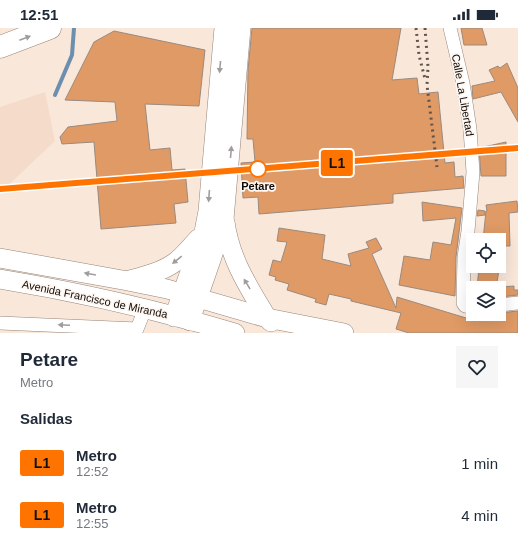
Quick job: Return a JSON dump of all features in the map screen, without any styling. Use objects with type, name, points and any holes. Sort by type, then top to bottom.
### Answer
[{"type":"highway","points":[[0,47],[50,28]]},
{"type":"main road","points":[[193,324],[190,295],[208,211],[224,28]]},
{"type":"main road","points":[[190,295],[216,250],[224,219],[241,28]]},
{"type":"main road","points":[[224,219],[230,248],[239,270],[267,318],[283,333]]},
{"type":"main road","points":[[128,281],[158,272],[174,263],[204,232]]},
{"type":"main road","name":"Avenida Francisco de Miranda","points":[[0,258],[128,281],[190,295],[267,318],[344,333]]},
{"type":"main road","name":"Avenida Francisco de Miranda","points":[[0,279],[65,291],[145,310],[193,324],[235,333]]},
{"type":"street","name":"Calle La Libertad","points":[[450,28],[463,84],[470,128],[473,172],[468,231],[464,257],[463,303],[466,305]]},
{"type":"street","points":[[506,304],[518,303]]},
{"type":"street","points":[[0,323],[137,329],[145,310]]},
{"type":"shaded area","points":[[45,92],[55,141],[0,193],[0,107]]},
{"type":"building","points":[[252,28],[401,28],[392,80],[417,78],[419,94],[438,92],[445,163],[454,162],[455,177],[463,176],[464,188],[393,194],[393,203],[259,214],[258,197],[243,198],[241,163],[255,162],[253,139],[247,139],[248,70]]},
{"type":"building","points":[[461,28],[482,28],[487,45],[464,45]]},
{"type":"building","points":[[114,31],[205,50],[199,106],[145,104],[150,150],[170,148],[172,170],[185,169],[188,202],[174,204],[176,223],[101,229],[94,142],[62,144],[60,137],[68,127],[117,121],[115,102],[65,100],[94,42]]},
{"type":"building","points":[[507,63],[518,88],[518,122],[501,92],[473,99],[472,86],[495,81],[489,70],[498,66],[500,68]]},
{"type":"building","points":[[506,142],[506,176],[481,176],[479,148]]},
{"type":"building","points":[[517,201],[518,212],[509,213],[510,246],[506,246],[506,233],[484,233],[487,211],[486,205]]},
{"type":"building","points":[[422,202],[462,208],[456,257],[455,296],[399,285],[404,256],[430,260],[433,242],[451,245],[456,218],[423,221]]},
{"type":"building","points":[[478,210],[485,211],[485,215],[477,216]]},
{"type":"building","points":[[279,228],[325,235],[322,259],[351,266],[348,254],[369,248],[366,242],[376,238],[382,249],[372,254],[396,308],[397,297],[466,318],[466,321],[506,321],[506,312],[518,311],[518,333],[409,333],[396,329],[401,313],[329,294],[326,305],[315,302],[316,299],[287,290],[289,284],[275,280],[276,277],[269,275],[273,260],[281,262],[287,242],[277,241]]},
{"type":"building","points":[[478,273],[498,273],[497,281],[478,281]]},
{"type":"building","points":[[514,286],[514,290],[518,290],[518,295],[506,296],[506,287]]},
{"type":"waterway","points":[[55,95],[72,55],[74,28]]},
{"type":"railway","points":[[416,28],[419,55],[425,79]]},
{"type":"railway","points":[[425,28],[428,67],[427,85],[437,167]]},
{"type":"metro line","name":"L1","points":[[0,189],[518,148]]},
{"type":"place","name":"Petare","points":[[258,169]]}]
